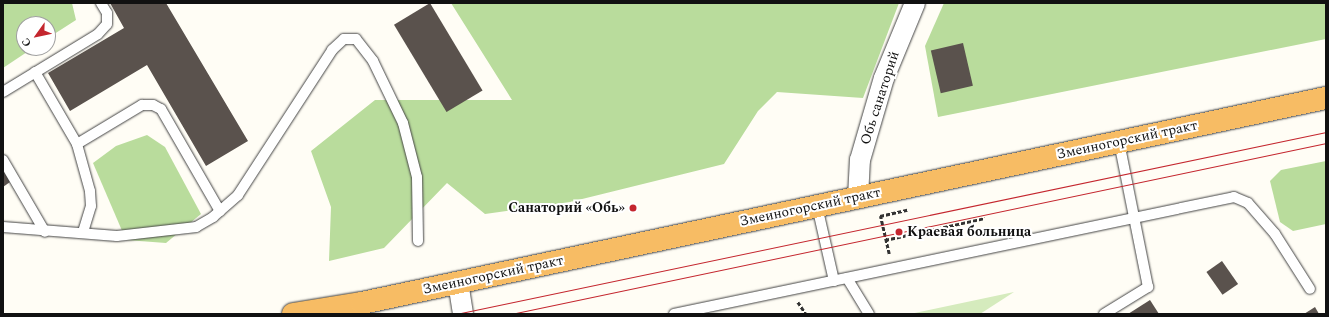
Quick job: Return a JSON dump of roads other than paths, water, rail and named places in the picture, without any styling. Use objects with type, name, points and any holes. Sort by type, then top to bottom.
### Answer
[{"type":"highway","name":"Змеиногорский тракт","points":[[293,314],[362,303],[1326,98]]},
{"type":"street","name":"Обь санаторий","points":[[858,197],[860,160],[884,78],[915,3]]},
{"type":"street","points":[[458,282],[463,314]]},
{"type":"lane","points":[[3,92],[98,34],[107,24],[107,13],[101,3]]},
{"type":"lane","points":[[3,227],[45,232],[83,232],[117,236],[196,227],[220,211],[238,195],[332,50],[344,39],[356,39],[373,61],[403,123],[417,177],[418,241]]},
{"type":"lane","points":[[36,72],[77,144],[90,191],[91,206],[83,232]]},
{"type":"lane","points":[[77,144],[142,105],[153,105],[161,109],[220,211]]},
{"type":"lane","points":[[1104,314],[1148,287],[1119,142]]},
{"type":"lane","points":[[3,160],[45,232]]},
{"type":"lane","points":[[674,314],[1234,197],[1248,203],[1275,234],[1310,289]]},
{"type":"lane","points":[[817,206],[834,281]]},
{"type":"lane","points":[[847,278],[869,314]]},
{"type":"tram line","points":[[456,314],[1326,132]]},
{"type":"tram line","points":[[511,314],[1326,143]]},
{"type":"place","name":"Санаторий «Обь»","points":[[633,208]]},
{"type":"place","name":"Краевая больница","points":[[899,232]]}]
